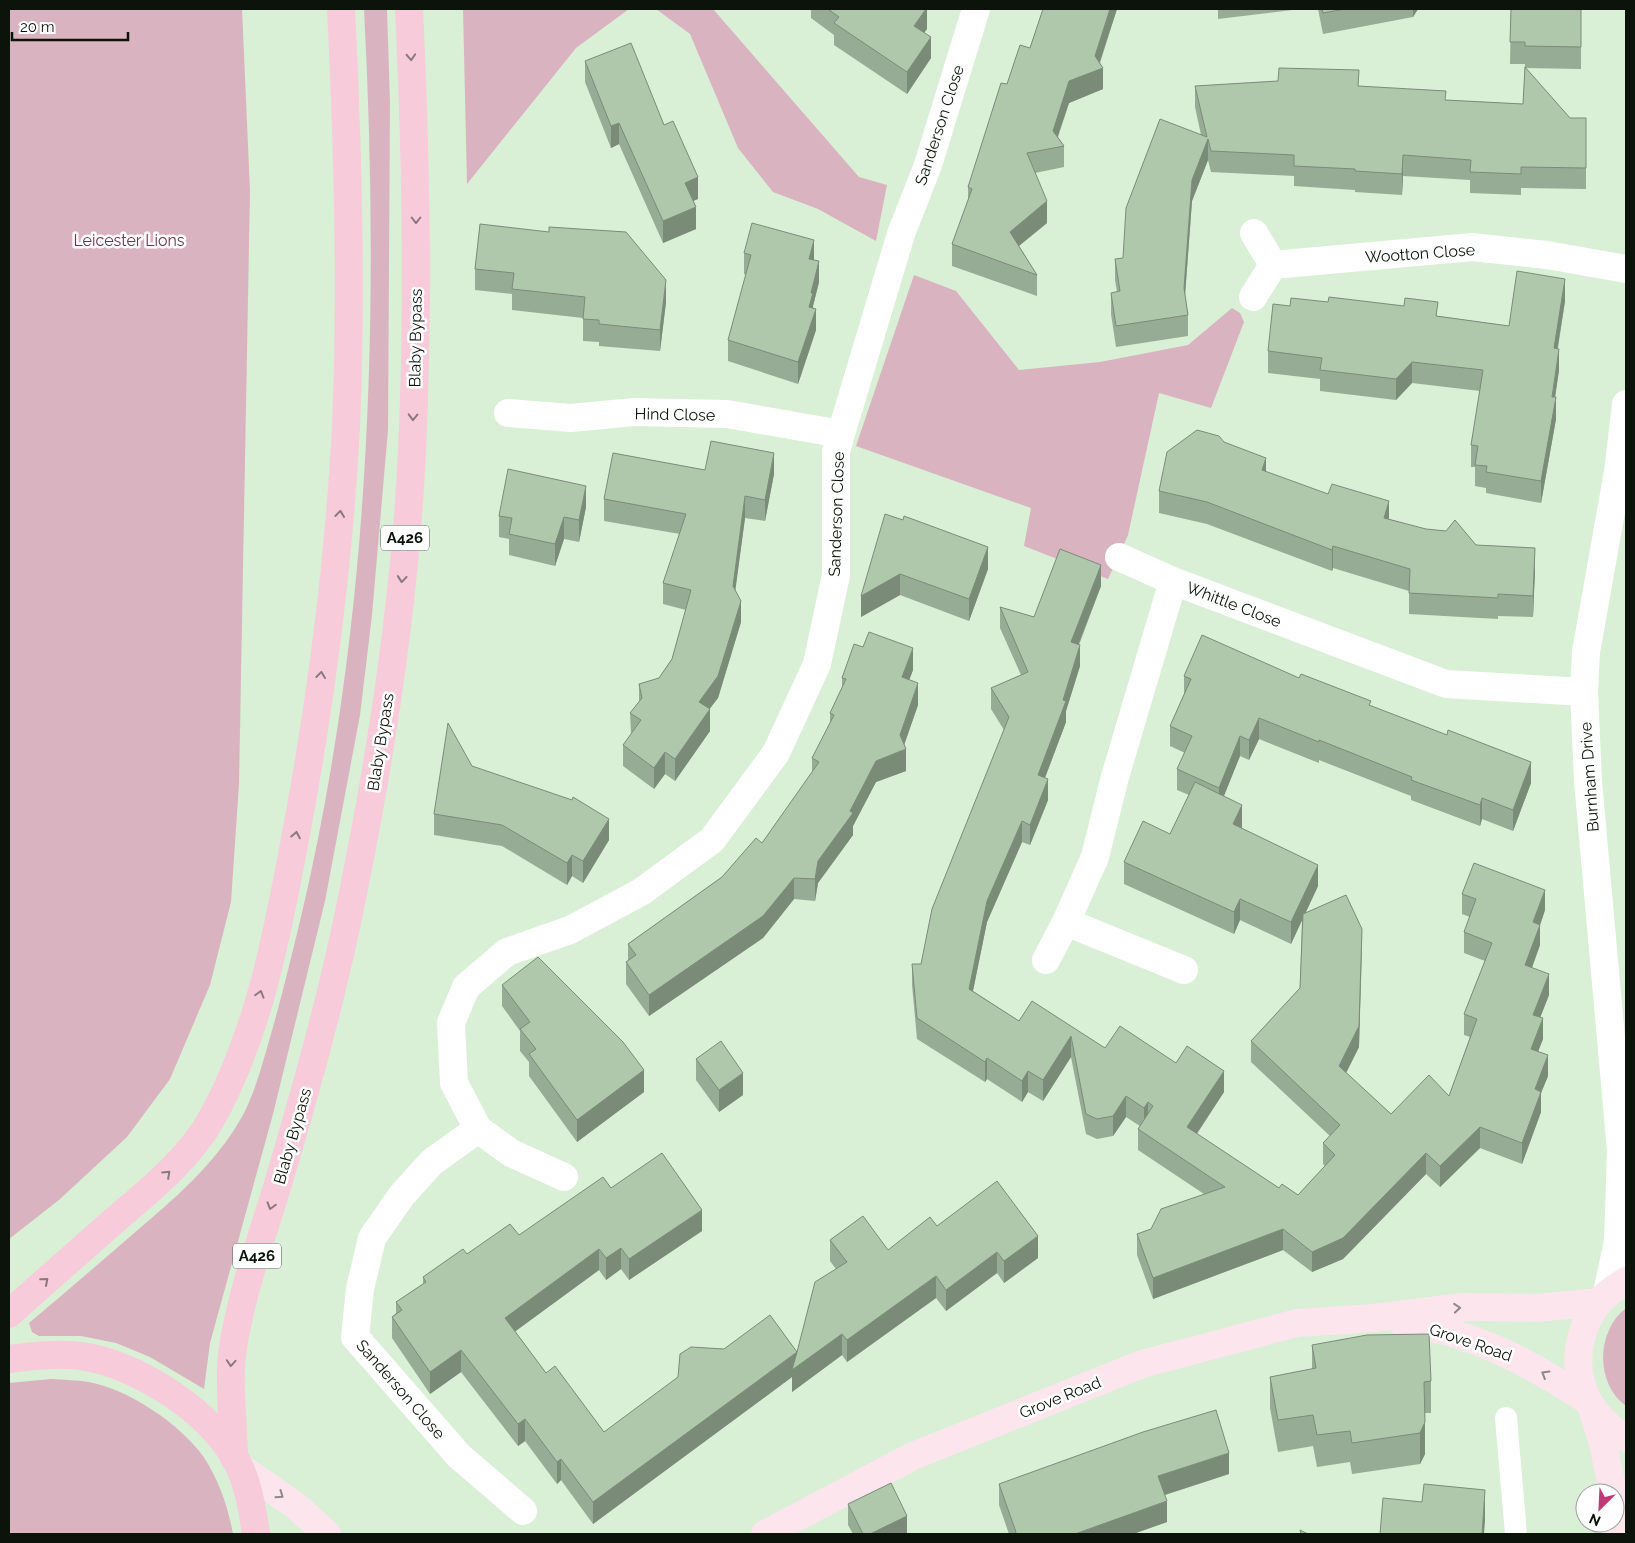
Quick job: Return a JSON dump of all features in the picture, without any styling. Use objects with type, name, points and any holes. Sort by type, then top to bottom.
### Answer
[{"type":"main road","points":[[9,1314],[160,1180],[202,1132],[212,1117],[246,1041],[274,942],[308,771],[340,511],[348,343],[348,196],[341,9]]},
{"type":"main road","name":"Blaby Bypass","points":[[237,1463],[230,1380],[232,1353],[258,1252],[315,1058],[346,929],[376,774],[400,595],[412,453],[416,290],[416,208],[409,9]]},
{"type":"main road","points":[[9,1359],[43,1355],[81,1356],[115,1364],[148,1378],[200,1415],[237,1463],[256,1534]]},
{"type":"street","name":"Sanderson Close","points":[[564,1177],[511,1153],[478,1129],[454,1083],[451,1022],[466,987],[507,952],[570,930],[641,892],[712,840],[776,753],[817,664],[836,575],[836,452],[902,234],[928,165],[976,9]]},
{"type":"street","points":[[1253,297],[1272,265],[1254,233]]},
{"type":"street","name":"Wootton Close","points":[[1272,265],[1472,247],[1547,255],[1626,269]]},
{"type":"street","name":"Burnham Drive","points":[[1611,1292],[1618,1241],[1624,1163],[1588,781],[1584,692],[1586,652],[1618,472],[1626,404]]},
{"type":"street","name":"Hind Close","points":[[508,413],[571,418],[634,412],[727,414],[841,434]]},
{"type":"street","points":[[1119,557],[1173,581]]},
{"type":"street","name":"Whittle Close","points":[[1046,960],[1066,922],[1095,857],[1115,777],[1173,581],[1446,684],[1584,692]]},
{"type":"street","points":[[1066,922],[1184,970]]},
{"type":"street","name":"Sanderson Close","points":[[478,1129],[432,1162],[402,1195],[372,1238],[360,1289],[355,1337],[459,1456],[523,1512]]},
{"type":"street","points":[[1611,1292],[1585,1324],[1578,1349],[1579,1375],[1603,1442],[1611,1483]]},
{"type":"street","name":"Grove Road","points":[[765,1534],[912,1456],[1142,1364],[1297,1323],[1374,1318],[1462,1307],[1509,1309],[1611,1292]]},
{"type":"street","name":"Grove Road","points":[[1374,1318],[1426,1326],[1488,1345],[1522,1360],[1589,1404]]},
{"type":"street","points":[[1589,1404],[1610,1430],[1626,1438]]},
{"type":"street","points":[[237,1463],[296,1506],[327,1534]]},
{"type":"lane","points":[[1506,1418],[1516,1534]]},
{"type":"green space","name":"Leicester Lions","points":[[9,9],[242,9],[250,191],[239,784],[231,902],[210,985],[170,1079],[127,1137],[59,1200],[9,1239]]},
{"type":"green space","points":[[364,9],[387,9],[390,103],[388,430],[372,615],[360,715],[325,901],[273,1114],[210,1343],[204,1389],[150,1357],[116,1343],[81,1336],[39,1336],[32,1332],[29,1323],[193,1180],[232,1133],[243,1115],[258,1078],[286,979],[324,805],[343,692],[356,579],[365,465],[370,351],[369,123]]},
{"type":"green space","points":[[463,9],[629,9],[576,48],[467,184]]},
{"type":"green space","points":[[656,9],[713,9],[859,177],[887,185],[876,241],[818,209],[773,192],[738,148],[690,34]]},
{"type":"green space","points":[[914,275],[956,291],[1019,370],[1100,362],[1188,345],[1232,308],[1240,313],[1244,322],[1211,408],[1159,393],[1128,535],[1108,579],[1024,546],[1031,508],[856,446]]},
{"type":"green space","points":[[1626,1308],[1626,1406],[1609,1385],[1604,1371],[1603,1357],[1609,1330],[1616,1318]]},
{"type":"green space","points":[[51,1379],[75,1380],[104,1386],[136,1400],[167,1420],[193,1444],[203,1456],[214,1475],[226,1504],[233,1534],[9,1534],[9,1383]]},
{"type":"building","points":[[828,9],[926,9],[914,26],[931,37],[907,72],[834,23],[839,17]]},
{"type":"building","points":[[1043,9],[1110,9],[1095,56],[1103,68],[1069,81],[1053,131],[1064,146],[1027,153],[1047,201],[1010,232],[1037,275],[952,244],[972,189],[968,187],[1001,83],[1007,84],[1020,45],[1030,48]]},
{"type":"building","points":[[1322,9],[1345,9],[1323,13]]},
{"type":"building","points":[[1511,9],[1581,9],[1581,47],[1525,46],[1525,42],[1510,42]]},
{"type":"building","points":[[631,43],[664,125],[673,121],[698,177],[685,183],[696,207],[663,221],[619,123],[611,126],[585,61]]},
{"type":"building","points":[[1525,67],[1570,118],[1586,118],[1586,168],[1521,167],[1521,174],[1470,172],[1471,160],[1403,155],[1402,174],[1355,171],[1355,169],[1294,166],[1294,155],[1211,151],[1208,139],[1192,180],[1184,288],[1188,315],[1116,326],[1111,293],[1120,291],[1115,259],[1123,258],[1126,208],[1160,119],[1207,137],[1195,86],[1278,81],[1279,68],[1359,70],[1358,86],[1446,91],[1445,100],[1523,104]]},
{"type":"building","points":[[752,223],[814,240],[809,259],[819,261],[809,307],[816,309],[798,362],[728,340],[751,255],[744,253]]},
{"type":"building","points":[[480,224],[549,232],[549,227],[626,232],[666,280],[660,330],[599,324],[599,320],[583,319],[585,297],[512,289],[514,273],[475,269]]},
{"type":"building","points":[[1517,271],[1565,279],[1554,348],[1559,349],[1552,397],[1556,397],[1541,481],[1486,472],[1487,466],[1475,465],[1478,446],[1471,445],[1483,370],[1412,362],[1396,379],[1320,370],[1322,358],[1268,351],[1273,304],[1290,306],[1291,298],[1328,302],[1329,297],[1404,306],[1405,298],[1438,302],[1436,316],[1509,326]]},
{"type":"building","points":[[1197,430],[1219,436],[1224,442],[1266,458],[1262,470],[1328,494],[1332,484],[1389,501],[1384,518],[1426,529],[1446,531],[1455,520],[1476,545],[1535,548],[1533,596],[1498,594],[1498,598],[1409,593],[1410,569],[1333,546],[1332,550],[1207,502],[1159,491],[1167,452]]},
{"type":"building","points":[[711,441],[774,453],[765,500],[745,496],[733,586],[741,601],[718,676],[699,702],[710,709],[675,759],[665,752],[654,768],[623,745],[641,720],[630,713],[642,698],[639,684],[659,678],[672,659],[691,590],[663,583],[686,514],[604,499],[613,453],[705,470]]},
{"type":"building","points":[[508,469],[586,486],[579,520],[564,517],[555,544],[509,534],[512,518],[499,516]]},
{"type":"building","points":[[885,514],[903,520],[904,516],[988,547],[969,599],[900,574],[861,596]]},
{"type":"building","points":[[1060,549],[1101,565],[1071,642],[1080,645],[1063,700],[1066,701],[1038,775],[1048,779],[1030,825],[1022,821],[987,901],[969,989],[1019,1021],[1032,1001],[1105,1048],[1120,1026],[1176,1063],[1187,1046],[1224,1071],[1187,1127],[1279,1188],[1282,1184],[1298,1195],[1335,1155],[1323,1143],[1340,1125],[1251,1041],[1300,988],[1303,914],[1346,895],[1362,929],[1359,1026],[1339,1066],[1391,1114],[1429,1075],[1449,1096],[1477,1019],[1464,1014],[1492,943],[1464,932],[1476,899],[1462,894],[1474,863],[1545,890],[1533,922],[1540,925],[1525,965],[1549,974],[1533,1015],[1543,1018],[1531,1049],[1548,1055],[1535,1089],[1541,1092],[1522,1143],[1480,1127],[1440,1166],[1426,1153],[1343,1238],[1312,1252],[1283,1229],[1153,1278],[1137,1234],[1151,1229],[1161,1209],[1225,1187],[1138,1129],[1153,1106],[1148,1102],[1144,1108],[1126,1096],[1113,1116],[1097,1119],[1086,1114],[1071,1036],[1043,1080],[1028,1071],[1022,1081],[987,1058],[985,1062],[917,1018],[912,964],[921,964],[932,909],[1009,717],[991,688],[1028,672],[1000,607],[1034,617]]},
{"type":"building","points":[[869,632],[913,648],[902,677],[918,683],[900,735],[906,749],[876,761],[850,811],[853,813],[818,861],[815,879],[794,878],[763,916],[649,995],[626,962],[636,955],[628,944],[722,877],[756,838],[762,843],[819,762],[812,758],[834,715],[830,713],[846,679],[842,678],[854,644],[863,647]]},
{"type":"building","points":[[1202,635],[1299,678],[1301,674],[1371,701],[1369,705],[1447,735],[1448,730],[1531,762],[1513,810],[1482,798],[1480,805],[1411,780],[1412,777],[1259,718],[1249,740],[1240,736],[1219,788],[1177,769],[1192,736],[1170,726],[1191,679],[1184,676]]},
{"type":"building","points":[[448,723],[472,766],[572,800],[573,797],[609,819],[583,861],[572,855],[567,863],[502,825],[434,814]]},
{"type":"building","points":[[1195,782],[1242,805],[1233,824],[1318,865],[1291,922],[1240,899],[1234,912],[1124,862],[1143,821],[1170,834]]},
{"type":"building","points":[[538,957],[623,1042],[644,1070],[577,1120],[529,1054],[536,1049],[520,1029],[530,1022],[502,985]]},
{"type":"building","points":[[721,1041],[743,1073],[719,1090],[696,1059]]},
{"type":"building","points":[[662,1153],[702,1210],[629,1259],[621,1248],[606,1258],[599,1249],[505,1318],[546,1373],[555,1366],[604,1432],[678,1377],[680,1354],[691,1347],[724,1349],[770,1315],[797,1352],[593,1502],[561,1459],[557,1462],[525,1419],[518,1424],[461,1350],[430,1372],[392,1317],[402,1310],[396,1302],[426,1282],[423,1277],[463,1249],[467,1254],[510,1224],[519,1235],[603,1177],[611,1188]]},
{"type":"building","points":[[997,1181],[1038,1236],[1004,1261],[997,1252],[946,1290],[936,1276],[847,1340],[842,1334],[792,1370],[815,1282],[847,1262],[830,1240],[863,1216],[888,1250],[930,1217],[937,1226]]},
{"type":"building","points":[[1429,1334],[1431,1381],[1424,1382],[1425,1422],[1420,1433],[1352,1443],[1350,1431],[1317,1435],[1313,1415],[1278,1420],[1270,1377],[1316,1368],[1312,1345],[1367,1335]]},
{"type":"building","points":[[1216,1410],[1229,1453],[1158,1476],[1167,1501],[1075,1534],[1015,1534],[1016,1532],[999,1484],[1143,1432]]},
{"type":"building","points":[[891,1483],[907,1516],[870,1534],[863,1534],[848,1504]]},
{"type":"building","points":[[1424,1484],[1485,1490],[1482,1534],[1380,1534],[1383,1498],[1422,1502]]}]
